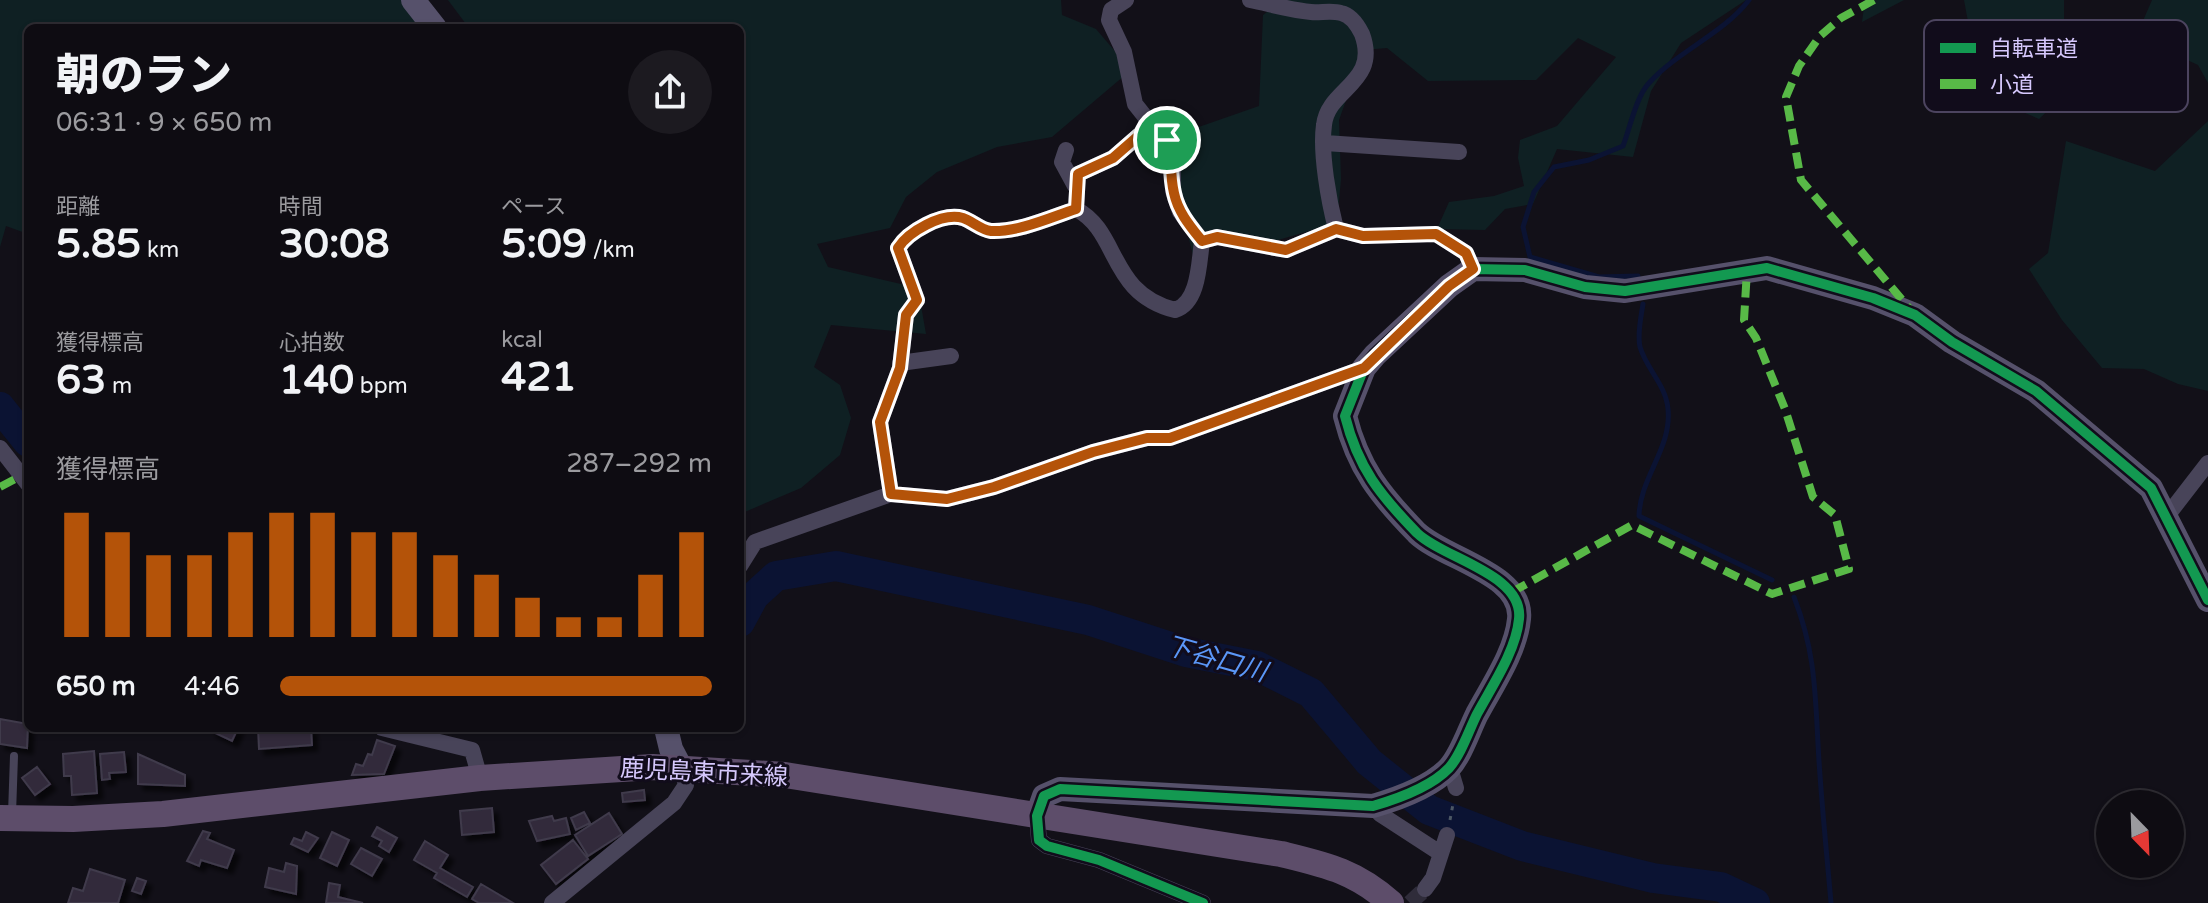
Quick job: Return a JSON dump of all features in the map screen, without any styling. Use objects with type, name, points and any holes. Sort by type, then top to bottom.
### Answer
[{"type":"main road","name":"鹿児島東市来線","points":[[6,818],[163,814],[480,778],[589,769],[681,768],[785,775],[1281,854],[1337,868],[1365,880],[1391,903]]},
{"type":"street","points":[[413,0],[432,24]]},
{"type":"street","points":[[1126,0],[1111,10],[1109,20],[1124,52],[1135,104],[1173,152],[1173,191],[1180,212],[1202,241]]},
{"type":"street","points":[[1250,0],[1311,12],[1337,6],[1358,25],[1364,41],[1364,64],[1358,81],[1331,105],[1324,124],[1330,207],[1336,229]]},
{"type":"street","points":[[1076,209],[1078,174],[1113,158],[1152,124]]},
{"type":"street","points":[[1325,143],[1459,152]]},
{"type":"street","points":[[1066,150],[1062,162],[1075,186]]},
{"type":"street","points":[[891,494],[880,422],[900,363],[906,315],[917,300],[898,248],[904,238],[936,221],[960,217],[988,231],[1016,229],[1076,209],[1090,217],[1118,269],[1137,291],[1161,306],[1175,310],[1188,301],[1202,241]]},
{"type":"street","points":[[1202,241],[1217,237],[1286,250],[1336,229],[1363,236],[1436,234],[1466,253],[1473,269]]},
{"type":"street","points":[[744,560],[755,542],[891,494],[947,499],[994,487],[1093,452],[1147,438],[1170,438],[1364,368],[1449,286],[1473,269],[1525,270],[1585,287],[1625,291],[1767,268],[1873,298],[1915,315],[1952,342],[2036,391],[2151,488],[2208,600]]},
{"type":"street","points":[[900,363],[951,356]]},
{"type":"street","points":[[1203,903],[1084,854],[1047,846],[1039,840],[1037,816],[1044,796],[1060,789],[1382,803],[1447,778],[1515,634],[1518,607],[1512,592],[1501,582],[1440,550],[1419,535],[1362,469],[1345,416],[1364,368]]},
{"type":"street","points":[[0,448],[24,479]]},
{"type":"street","points":[[2167,516],[2208,463]]},
{"type":"street","points":[[398,732],[472,750],[480,778]]},
{"type":"street","points":[[552,903],[674,803],[686,785],[666,733]]},
{"type":"street","points":[[1382,803],[1380,814],[1440,853]]},
{"type":"street","points":[[1425,889],[1433,878],[1447,835]]},
{"type":"lane","points":[[6,818],[14,756]]},
{"type":"path","points":[[1447,778],[1447,835]]},
{"type":"shaded area","points":[[0,0],[403,0],[420,24],[24,24],[24,233],[6,226],[0,247]]},
{"type":"shaded area","points":[[448,0],[1061,0],[1062,15],[1096,29],[1131,70],[1052,137],[997,147],[937,172],[906,197],[890,228],[817,244],[828,267],[918,288],[926,334],[831,325],[814,367],[840,385],[851,418],[840,455],[801,488],[744,512],[744,24],[466,24]]},
{"type":"shaded area","points":[[1283,0],[1746,0],[1681,43],[1651,91],[1633,157],[1557,149],[1533,204],[1505,209],[1485,230],[1437,229],[1449,202],[1494,196],[1524,186],[1518,158],[1520,140],[1557,126],[1616,57],[1578,38],[1536,80],[1428,81],[1387,48],[1364,50],[1339,120],[1341,179],[1337,223],[1271,242],[1211,231],[1197,268],[1173,162],[1193,129],[1259,106],[1263,15]]},
{"type":"shaded area","points":[[1865,0],[1904,0],[1862,22]]},
{"type":"shaded area","points":[[1964,0],[2064,0],[2064,20],[1968,20]]},
{"type":"shaded area","points":[[2152,0],[2208,0],[2208,83],[2198,65],[2188,60],[2188,20],[2143,20]]},
{"type":"shaded area","points":[[2023,112],[2046,112],[2039,119]]},
{"type":"shaded area","points":[[2208,121],[2208,391],[2178,384],[2144,369],[2102,368],[2062,320],[2029,269],[2048,253],[2066,141],[2155,171]]},
{"type":"building","points":[[0,719],[24,723],[24,732],[28,732],[27,748],[0,744]]},
{"type":"building","points":[[213,732],[236,732],[232,741]]},
{"type":"building","points":[[258,732],[311,732],[312,745],[259,749]]},
{"type":"building","points":[[377,740],[395,746],[384,774],[352,775],[356,764],[363,766],[368,754],[372,755]]},
{"type":"building","points":[[94,751],[97,793],[72,795],[71,776],[64,776],[63,754]]},
{"type":"building","points":[[124,752],[126,772],[109,773],[110,779],[102,780],[100,754]]},
{"type":"building","points":[[138,754],[185,775],[185,786],[138,784]]},
{"type":"building","points":[[37,767],[50,784],[35,795],[22,778]]},
{"type":"building","points":[[644,790],[645,800],[623,802],[622,793]]},
{"type":"building","points":[[492,808],[494,832],[462,835],[460,811]]},
{"type":"building","points":[[584,812],[590,823],[576,830],[571,818]]},
{"type":"building","points":[[609,813],[622,834],[588,856],[575,835]]},
{"type":"building","points":[[552,816],[554,821],[566,818],[570,834],[537,841],[529,821]]},
{"type":"building","points":[[377,827],[397,838],[389,852],[379,846],[382,841],[372,836]]},
{"type":"building","points":[[203,831],[210,833],[207,839],[234,850],[227,868],[201,860],[199,866],[187,861]]},
{"type":"building","points":[[306,832],[318,838],[308,852],[291,844],[294,838],[302,841]]},
{"type":"building","points":[[332,832],[349,840],[337,866],[320,858]]},
{"type":"building","points":[[573,840],[588,859],[556,884],[541,865]]},
{"type":"building","points":[[425,841],[448,855],[440,868],[473,887],[467,897],[434,878],[437,873],[414,860]]},
{"type":"building","points":[[361,848],[382,859],[372,876],[351,864]]},
{"type":"building","points":[[286,863],[297,866],[296,894],[265,887],[269,868],[284,872]]},
{"type":"building","points":[[90,869],[125,880],[118,903],[68,903],[73,888],[83,891]]},
{"type":"building","points":[[137,878],[146,881],[141,894],[132,891]]},
{"type":"building","points":[[329,883],[340,885],[338,897],[363,903],[326,903]]},
{"type":"building","points":[[481,884],[513,903],[479,903],[472,899]]},
{"type":"waterway","points":[[1638,276],[1599,277],[1530,257],[1523,227],[1534,192],[1554,167],[1589,160],[1623,146],[1637,104],[1649,83],[1673,61],[1727,22],[1749,0]]},
{"type":"waterway","points":[[1643,304],[1640,347],[1667,400],[1668,423],[1661,450],[1645,488],[1639,516],[1772,580]]},
{"type":"waterway","name":"下谷口川","points":[[0,407],[24,437]]},
{"type":"waterway","name":"下谷口川","points":[[744,615],[754,596],[776,576],[836,566],[1088,620],[1186,652],[1257,666],[1311,693],[1369,762],[1429,810],[1522,846],[1653,878],[1721,887],[1755,903]]},
{"type":"waterway","points":[[1794,597],[1802,618],[1814,678],[1831,903]]},
{"type":"tunnel","points":[[1410,903],[1425,889]]},
{"type":"marked path","points":[[1874,0],[1841,18],[1820,36],[1799,66],[1786,97],[1801,180],[1909,308]]},
{"type":"marked path","points":[[1512,592],[1632,525],[1772,594],[1849,569],[1835,515],[1813,497],[1785,409],[1756,338],[1744,320],[1747,270]]},
{"type":"marked path","points":[[0,487],[21,476]]},
{"type":"cycle path","points":[[1203,903],[1099,860],[1047,846],[1039,840],[1037,816],[1044,796],[1060,789],[1373,806],[1423,787],[1449,768],[1508,656],[1517,631],[1517,603],[1509,590],[1496,579],[1429,542],[1404,519],[1372,480],[1357,451],[1345,416],[1364,368],[1375,355],[1449,286],[1473,269],[1525,270],[1585,287],[1625,291],[1767,268],[1873,298],[1915,315],[1952,342],[2036,391],[2151,488],[2208,600]]},
{"type":"route","points":[[1152,124],[1167,140],[1173,152],[1173,191],[1180,212],[1202,241],[1217,237],[1286,250],[1336,229],[1363,236],[1436,234],[1466,253],[1473,269],[1449,286],[1364,368],[1170,438],[1147,438],[1093,452],[994,487],[947,499],[891,494],[880,422],[900,368],[906,315],[917,300],[898,248],[904,238],[936,221],[960,217],[988,231],[1016,229],[1076,209],[1078,174],[1113,158],[1152,124]]}]
